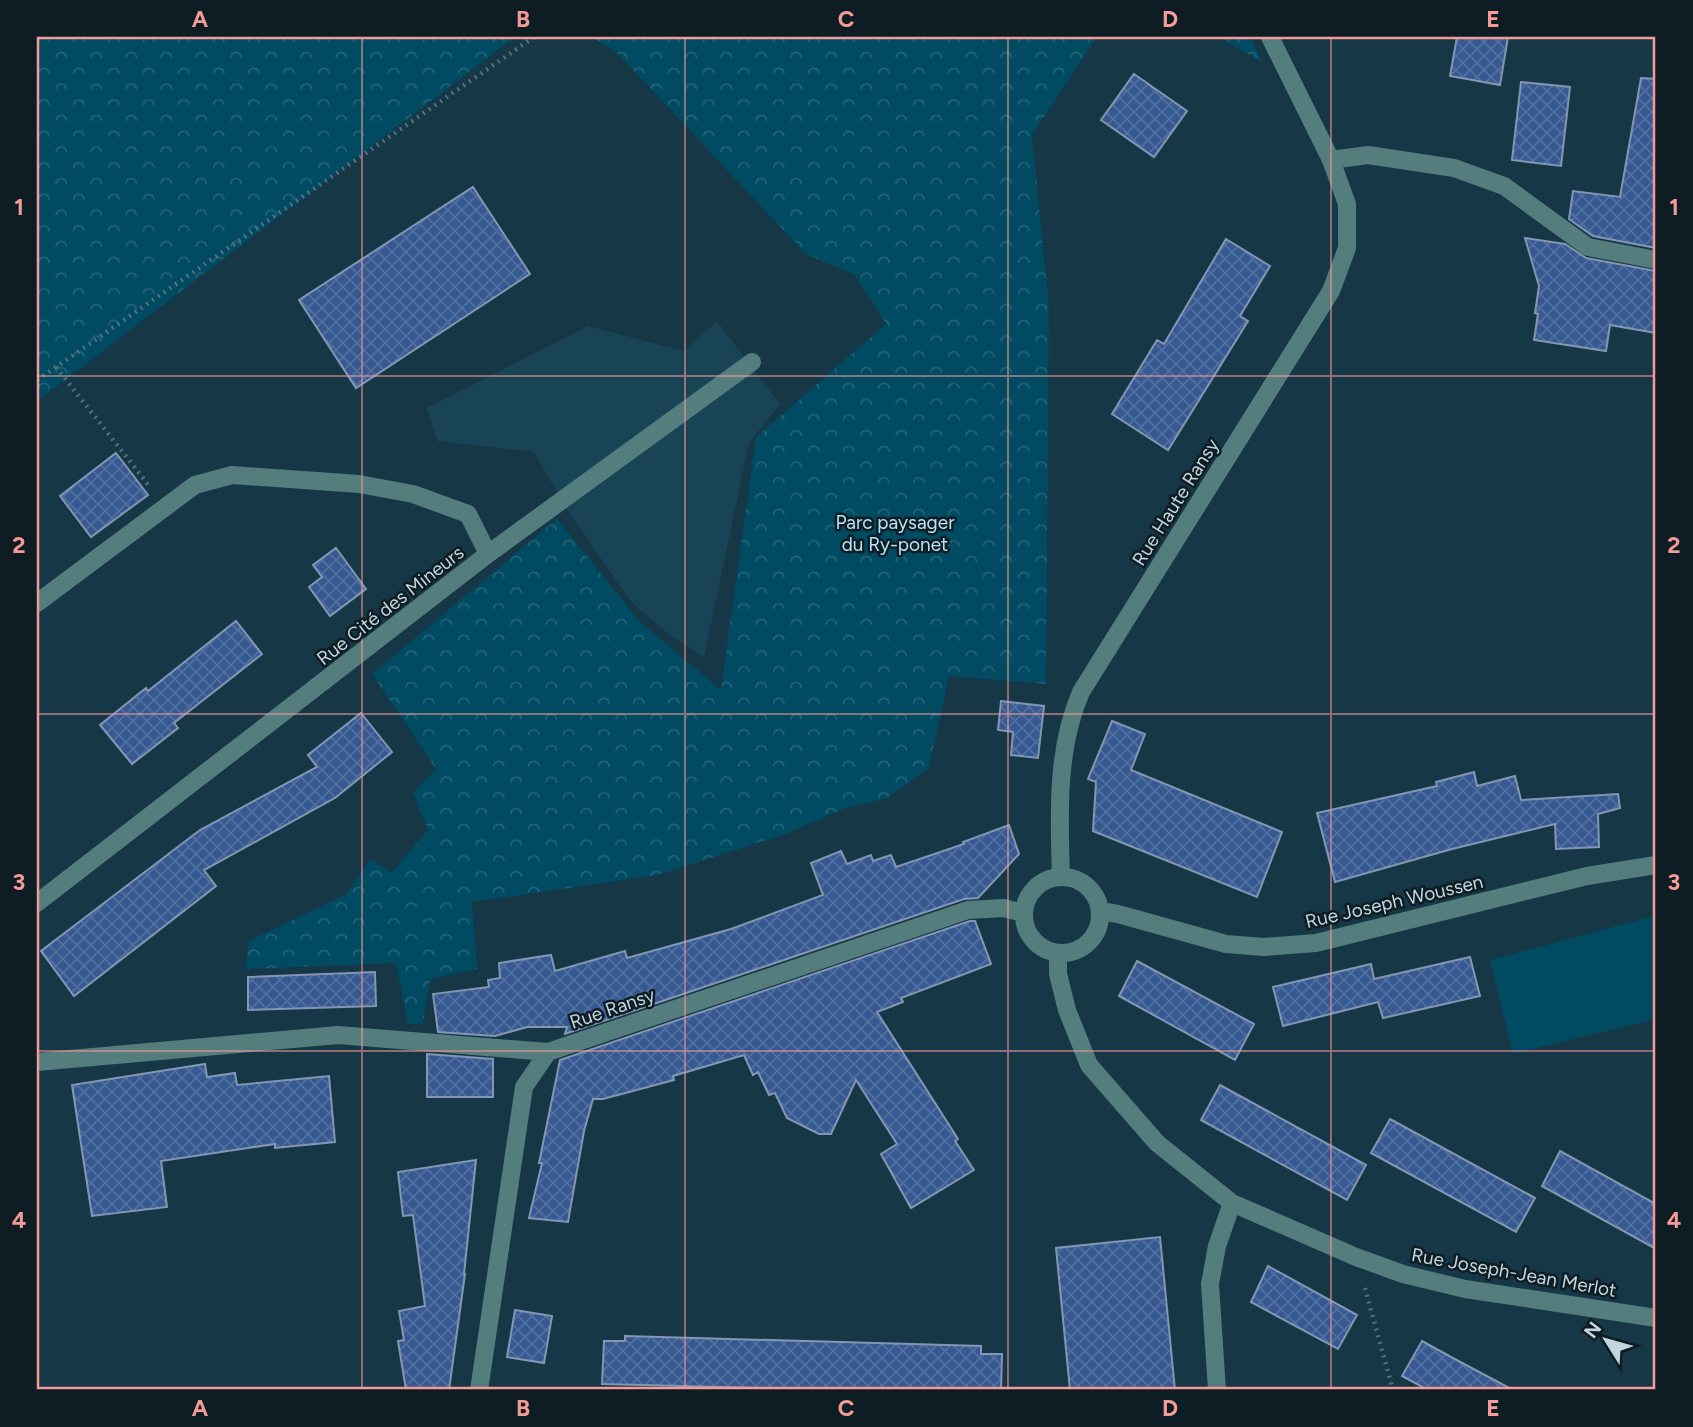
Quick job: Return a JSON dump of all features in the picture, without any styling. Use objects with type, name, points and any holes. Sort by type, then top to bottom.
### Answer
[{"type":"street","name":"Rue Haute Ransy","points":[[1061,877],[1060,780],[1073,709],[1081,692],[1331,291],[1347,248],[1347,204],[1331,160],[1270,37]]},
{"type":"street","points":[[1331,160],[1368,155],[1454,169],[1504,186],[1588,247],[1656,260]]},
{"type":"street","points":[[488,554],[752,362]]},
{"type":"street","name":"Rue Cité des Mineurs","points":[[37,603],[195,485],[232,475],[359,484],[413,494],[468,514],[488,554],[37,903]]},
{"type":"street","name":"Rue Joseph Woussen","points":[[1100,911],[1226,944],[1264,947],[1316,943],[1587,876],[1656,865]]},
{"type":"street","points":[[1061,877],[1083,883],[1091,890],[1100,911],[1096,934],[1089,943],[1069,953],[1046,951],[1036,944],[1024,925],[1023,913],[1031,891],[1039,883],[1061,877]]},
{"type":"street","name":"Rue Ransy","points":[[548,1052],[968,910],[1004,908],[1023,913]]},
{"type":"street","name":"Rue Joseph-Jean Merlot","points":[[1058,954],[1058,974],[1067,1010],[1089,1065],[1157,1143],[1232,1203],[1356,1257],[1403,1274],[1465,1289],[1656,1318]]},
{"type":"street","points":[[37,1062],[338,1035],[548,1052],[524,1087],[480,1390]]},
{"type":"street","points":[[1217,1390],[1210,1284],[1217,1246],[1232,1203]]},
{"type":"path","points":[[37,380],[534,37]]},
{"type":"path","points":[[56,367],[166,507]]},
{"type":"path","points":[[1356,1257],[1393,1390]]},
{"type":"shaded area","points":[[717,321],[780,404],[749,443],[704,657],[671,636],[631,602],[566,508],[534,452],[437,441],[427,408],[588,326],[684,351]]},
{"type":"green space","points":[[37,37],[515,37],[37,401]]},
{"type":"green space","name":"Parc paysager du Ry-ponet","points":[[593,37],[1097,37],[1032,135],[1049,306],[1046,684],[949,676],[929,768],[887,798],[843,809],[788,833],[658,875],[472,902],[477,969],[430,979],[423,1023],[408,1024],[396,963],[245,969],[249,941],[345,895],[370,859],[392,872],[428,830],[413,793],[436,769],[372,674],[557,519],[640,622],[721,690],[756,437],[886,324],[855,275],[806,254],[620,56]]},
{"type":"green space","points":[[1218,37],[1251,37],[1262,62]]},
{"type":"green space","points":[[1654,916],[1656,1019],[1513,1054],[1490,960]]},
{"type":"building","points":[[1457,37],[1508,37],[1500,85],[1450,76]]},
{"type":"building","points":[[1134,74],[1187,111],[1154,157],[1101,120]]},
{"type":"building","points":[[1641,78],[1656,79],[1656,248],[1593,236],[1569,219],[1573,191],[1620,197]]},
{"type":"building","points":[[1521,82],[1570,87],[1561,166],[1512,160]]},
{"type":"building","points":[[473,187],[530,274],[356,388],[299,300]]},
{"type":"building","points":[[1525,238],[1565,244],[1586,258],[1656,271],[1656,333],[1610,325],[1606,351],[1534,340],[1539,286]]},
{"type":"building","points":[[1226,239],[1270,266],[1240,316],[1248,321],[1168,450],[1112,414],[1157,340],[1164,344]]},
{"type":"building","points":[[116,453],[148,495],[91,537],[60,496]]},
{"type":"building","points":[[336,548],[366,589],[330,616],[309,587],[322,577],[313,565]]},
{"type":"building","points":[[236,621],[262,654],[174,723],[178,728],[132,764],[100,725],[146,688],[148,691]]},
{"type":"building","points":[[1001,701],[1044,706],[1038,758],[1011,755],[1013,732],[998,730]]},
{"type":"building","points":[[361,713],[392,752],[335,798],[204,870],[216,886],[74,996],[41,951],[200,830],[317,767],[308,755]]},
{"type":"building","points":[[1112,721],[1145,734],[1131,770],[1282,832],[1257,897],[1093,831],[1096,782],[1088,779]]},
{"type":"building","points":[[1474,772],[1477,786],[1515,776],[1521,800],[1618,794],[1620,808],[1598,814],[1599,847],[1556,849],[1555,824],[1335,882],[1317,813],[1437,786],[1436,782]]},
{"type":"building","points":[[1009,825],[1019,854],[978,898],[964,899],[565,1034],[567,1027],[527,1027],[495,1036],[438,1032],[433,994],[489,987],[488,980],[500,978],[499,963],[551,955],[555,971],[625,951],[627,958],[731,929],[823,895],[811,863],[841,851],[847,864],[871,855],[873,861],[891,855],[896,867],[964,844],[963,842]]},
{"type":"building","points":[[975,921],[991,964],[901,998],[903,1002],[877,1012],[958,1139],[955,1141],[974,1170],[911,1208],[881,1154],[897,1144],[856,1080],[831,1134],[819,1134],[787,1118],[775,1093],[769,1095],[758,1072],[753,1075],[744,1055],[673,1076],[674,1080],[603,1099],[593,1099],[584,1131],[568,1222],[529,1218],[542,1163],[539,1163],[560,1060]]},
{"type":"building","points":[[1470,957],[1480,996],[1383,1018],[1378,1002],[1283,1026],[1273,987],[1371,964],[1374,979]]},
{"type":"building","points":[[1137,961],[1254,1024],[1235,1060],[1119,996]]},
{"type":"building","points":[[375,972],[376,1006],[248,1010],[248,977]]},
{"type":"building","points":[[427,1054],[493,1059],[493,1097],[427,1097]]},
{"type":"building","points":[[205,1064],[207,1077],[235,1073],[237,1085],[329,1076],[335,1142],[275,1148],[275,1144],[161,1161],[167,1207],[92,1216],[72,1085]]},
{"type":"building","points":[[1220,1085],[1366,1165],[1347,1200],[1201,1120]]},
{"type":"building","points":[[1390,1119],[1535,1198],[1516,1232],[1371,1153]]},
{"type":"building","points":[[1560,1151],[1656,1204],[1656,1249],[1542,1186]]},
{"type":"building","points":[[476,1160],[465,1274],[449,1390],[406,1390],[398,1341],[404,1340],[399,1311],[425,1306],[413,1215],[403,1216],[398,1172]]},
{"type":"building","points":[[1160,1237],[1175,1390],[1070,1390],[1056,1248]]},
{"type":"building","points":[[1268,1266],[1357,1315],[1338,1349],[1251,1302]]},
{"type":"building","points":[[515,1310],[552,1316],[544,1363],[507,1357]]},
{"type":"building","points":[[625,1336],[981,1346],[981,1354],[1002,1354],[1001,1390],[838,1390],[602,1384],[604,1341],[625,1341]]},
{"type":"building","points":[[1422,1341],[1513,1390],[1428,1390],[1402,1376]]}]
